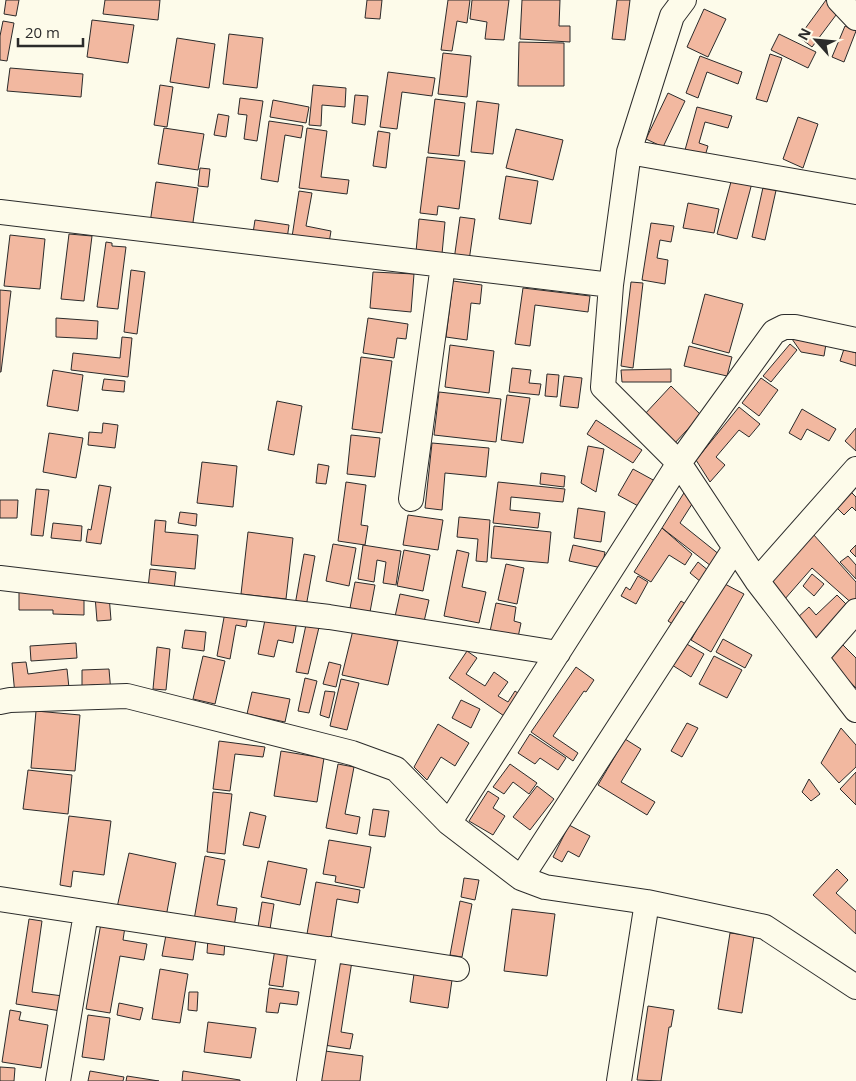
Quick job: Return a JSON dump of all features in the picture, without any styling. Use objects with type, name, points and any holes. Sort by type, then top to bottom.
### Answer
[{"type":"street","points":[[684,0],[672,16],[629,152],[611,285],[603,387],[679,463],[757,581],[856,710]]},
{"type":"street","points":[[629,152],[856,192]]},
{"type":"street","points":[[0,212],[611,285]]},
{"type":"street","points":[[411,499],[443,265]]},
{"type":"street","points":[[449,823],[679,463],[774,332],[784,327],[795,327],[856,340]]},
{"type":"street","points":[[757,581],[856,469]]},
{"type":"street","points":[[521,878],[736,548]]},
{"type":"street","points":[[0,578],[329,617],[558,653]]},
{"type":"street","points":[[816,657],[856,611]]},
{"type":"street","points":[[0,702],[10,700],[127,696],[352,753],[396,769],[449,823],[521,878],[545,887],[647,902],[765,927],[856,987]]},
{"type":"street","points":[[0,899],[457,968]]},
{"type":"street","points":[[619,1081],[647,902]]},
{"type":"street","points":[[58,1081],[86,913]]},
{"type":"street","points":[[309,1081],[330,949]]},
{"type":"building","points":[[6,0],[19,0],[16,16],[4,14]]},
{"type":"building","points":[[105,0],[160,0],[158,20],[103,14]]},
{"type":"building","points":[[367,0],[382,0],[380,19],[365,18]]},
{"type":"building","points":[[448,0],[470,0],[467,23],[457,21],[452,51],[441,50]]},
{"type":"building","points":[[472,0],[509,0],[504,40],[485,39],[487,22],[470,19]]},
{"type":"building","points":[[522,0],[560,0],[559,26],[570,26],[570,42],[520,39]]},
{"type":"building","points":[[617,0],[630,0],[625,40],[612,39]]},
{"type":"building","points":[[826,0],[839,11],[812,47],[799,37]]},
{"type":"building","points":[[704,9],[726,19],[708,57],[687,47]]},
{"type":"building","points":[[92,20],[134,25],[128,63],[87,57]]},
{"type":"building","points":[[3,21],[14,23],[7,61],[0,60],[0,36]]},
{"type":"building","points":[[845,26],[856,31],[844,62],[832,57]]},
{"type":"building","points":[[229,34],[263,38],[257,88],[223,84]]},
{"type":"building","points":[[779,34],[816,52],[808,68],[771,50]]},
{"type":"building","points":[[177,38],[215,44],[209,88],[170,82]]},
{"type":"building","points":[[519,42],[564,43],[564,86],[518,86]]},
{"type":"building","points":[[443,53],[471,56],[467,97],[438,94]]},
{"type":"building","points":[[770,54],[782,58],[767,102],[756,99]]},
{"type":"building","points":[[700,56],[742,72],[738,84],[707,72],[698,98],[686,93]]},
{"type":"building","points":[[10,68],[83,74],[81,97],[7,91]]},
{"type":"building","points":[[388,72],[435,78],[432,96],[402,92],[397,129],[380,127]]},
{"type":"building","points":[[160,85],[173,87],[167,127],[154,125]]},
{"type":"building","points":[[313,85],[346,88],[345,107],[322,105],[321,126],[309,125]]},
{"type":"building","points":[[668,93],[685,101],[663,147],[646,139]]},
{"type":"building","points":[[355,95],[368,96],[365,125],[352,123]]},
{"type":"building","points":[[240,98],[263,101],[257,141],[244,139],[247,115],[238,114]]},
{"type":"building","points":[[435,99],[465,103],[459,156],[428,153]]},
{"type":"building","points":[[273,100],[309,107],[306,123],[270,117]]},
{"type":"building","points":[[477,101],[499,104],[493,154],[471,152]]},
{"type":"building","points":[[697,107],[732,116],[728,128],[705,122],[699,143],[708,146],[705,156],[685,150]]},
{"type":"building","points":[[218,114],[229,116],[226,137],[214,135]]},
{"type":"building","points":[[798,117],[818,124],[803,168],[783,159]]},
{"type":"building","points":[[269,121],[303,126],[301,138],[285,135],[278,182],[261,179]]},
{"type":"building","points":[[164,128],[204,134],[198,170],[158,164]]},
{"type":"building","points":[[307,128],[327,131],[321,177],[349,180],[347,194],[299,188]]},
{"type":"building","points":[[516,129],[563,140],[553,180],[506,168]]},
{"type":"building","points":[[378,131],[390,133],[386,168],[373,166]]},
{"type":"building","points":[[427,157],[465,161],[459,209],[438,206],[437,215],[420,213]]},
{"type":"building","points":[[200,168],[210,169],[208,187],[198,186]]},
{"type":"building","points":[[506,176],[538,181],[531,224],[499,219]]},
{"type":"building","points":[[732,178],[752,183],[737,239],[717,234]]},
{"type":"building","points":[[156,182],[198,188],[192,229],[150,223]]},
{"type":"building","points":[[764,183],[777,186],[765,240],[752,237]]},
{"type":"building","points":[[299,191],[312,193],[306,226],[331,231],[329,243],[292,237]]},
{"type":"building","points":[[688,203],[719,209],[714,233],[683,228]]},
{"type":"building","points":[[460,217],[475,219],[469,261],[454,260]]},
{"type":"building","points":[[419,219],[445,222],[442,254],[416,252]]},
{"type":"building","points":[[255,220],[289,225],[287,239],[253,233]]},
{"type":"building","points":[[651,223],[674,226],[671,242],[660,240],[657,258],[668,260],[665,284],[642,280]]},
{"type":"building","points":[[69,234],[92,236],[84,301],[61,299]]},
{"type":"building","points":[[10,235],[45,239],[40,289],[4,286]]},
{"type":"building","points":[[106,242],[112,243],[112,246],[126,247],[118,309],[97,307]]},
{"type":"building","points":[[131,270],[145,272],[137,334],[124,332]]},
{"type":"building","points":[[373,272],[414,274],[411,312],[370,308]]},
{"type":"building","points":[[453,281],[482,285],[480,304],[471,303],[467,340],[446,337]]},
{"type":"building","points":[[631,282],[643,283],[633,368],[621,366]]},
{"type":"building","points":[[523,288],[590,296],[588,312],[535,305],[530,346],[515,344]]},
{"type":"building","points":[[0,290],[11,291],[1,372],[0,372]]},
{"type":"building","points":[[705,294],[743,304],[729,353],[692,343]]},
{"type":"building","points":[[56,318],[98,321],[97,339],[56,337]]},
{"type":"building","points":[[368,318],[408,324],[406,339],[397,338],[394,358],[363,353]]},
{"type":"building","points":[[122,337],[132,338],[128,377],[71,370],[73,353],[120,358]]},
{"type":"building","points":[[792,339],[826,344],[824,356],[801,352]]},
{"type":"building","points":[[790,344],[797,350],[771,382],[763,376]]},
{"type":"building","points":[[450,345],[494,351],[489,393],[445,387]]},
{"type":"building","points":[[689,346],[732,357],[727,376],[684,366]]},
{"type":"building","points":[[844,349],[856,353],[856,366],[840,361]]},
{"type":"building","points":[[361,357],[392,361],[382,433],[352,429]]},
{"type":"building","points":[[512,368],[531,370],[529,383],[541,384],[539,395],[509,392]]},
{"type":"building","points":[[671,369],[671,382],[622,382],[621,370]]},
{"type":"building","points":[[53,370],[83,375],[78,411],[47,406]]},
{"type":"building","points":[[547,374],[559,375],[557,397],[545,396]]},
{"type":"building","points":[[564,376],[582,378],[578,408],[560,406]]},
{"type":"building","points":[[761,378],[778,390],[759,416],[742,403]]},
{"type":"building","points":[[104,379],[125,381],[124,392],[102,390]]},
{"type":"building","points":[[671,386],[701,415],[673,445],[643,416]]},
{"type":"building","points":[[439,392],[501,399],[496,442],[434,435]]},
{"type":"building","points":[[507,395],[530,398],[523,443],[501,440]]},
{"type":"building","points":[[277,401],[302,406],[294,455],[268,450]]},
{"type":"building","points":[[739,407],[760,424],[749,437],[739,430],[716,457],[725,465],[710,482],[696,460]]},
{"type":"building","points":[[802,409],[836,429],[829,441],[807,429],[801,440],[789,433]]},
{"type":"building","points":[[596,420],[642,450],[633,463],[587,434]]},
{"type":"building","points":[[103,423],[118,425],[115,448],[88,445],[89,432],[102,433]]},
{"type":"building","points":[[856,428],[856,451],[845,441]]},
{"type":"building","points":[[49,433],[83,438],[76,478],[43,472]]},
{"type":"building","points":[[351,435],[380,438],[375,477],[347,474]]},
{"type":"building","points":[[432,443],[489,448],[486,477],[445,473],[442,510],[425,508]]},
{"type":"building","points":[[588,446],[604,449],[596,492],[581,483]]},
{"type":"building","points":[[202,462],[237,466],[233,507],[197,503]]},
{"type":"building","points":[[318,464],[329,466],[326,484],[316,483]]},
{"type":"building","points":[[633,469],[655,481],[640,507],[618,495]]},
{"type":"building","points":[[541,473],[565,476],[564,487],[540,484]]},
{"type":"building","points":[[346,482],[366,485],[361,525],[368,526],[365,545],[338,541]]},
{"type":"building","points":[[498,482],[565,489],[563,502],[511,497],[510,510],[540,513],[538,528],[493,523]]},
{"type":"building","points":[[99,485],[111,487],[101,544],[86,542],[88,529],[91,530]]},
{"type":"building","points":[[687,488],[694,501],[680,523],[720,555],[711,566],[662,528]]},
{"type":"building","points":[[36,489],[49,490],[43,536],[31,535]]},
{"type":"building","points":[[851,492],[856,497],[856,511],[852,507],[844,515],[836,507]]},
{"type":"building","points":[[0,500],[18,500],[17,518],[0,518]]},
{"type":"building","points":[[578,508],[605,512],[601,542],[574,538]]},
{"type":"building","points":[[180,512],[197,514],[196,526],[178,523]]},
{"type":"building","points":[[408,515],[443,520],[438,550],[403,545]]},
{"type":"building","points":[[459,517],[490,520],[487,562],[476,561],[478,539],[457,537]]},
{"type":"building","points":[[155,520],[166,521],[165,532],[198,535],[195,569],[151,565]]},
{"type":"building","points":[[53,523],[82,526],[81,541],[51,538]]},
{"type":"building","points":[[494,526],[551,532],[548,563],[491,558]]},
{"type":"building","points":[[662,528],[692,554],[685,565],[669,555],[651,582],[634,572]]},
{"type":"building","points":[[248,532],[293,538],[286,599],[241,594]]},
{"type":"building","points":[[813,534],[856,582],[855,606],[812,568],[784,600],[768,586]]},
{"type":"building","points":[[333,544],[356,548],[349,586],[326,581]]},
{"type":"building","points":[[363,545],[401,551],[396,585],[383,583],[386,562],[377,560],[374,582],[358,579]]},
{"type":"building","points":[[573,545],[605,552],[602,568],[569,561]]},
{"type":"building","points":[[856,545],[856,557],[850,551]]},
{"type":"building","points":[[404,550],[430,555],[423,591],[397,586]]},
{"type":"building","points":[[457,550],[469,553],[462,587],[486,592],[479,623],[444,616]]},
{"type":"building","points":[[304,554],[315,556],[306,607],[295,605]]},
{"type":"building","points":[[848,556],[856,565],[856,579],[840,562]]},
{"type":"building","points":[[698,562],[709,571],[701,582],[690,573]]},
{"type":"building","points":[[506,564],[524,568],[517,604],[498,600]]},
{"type":"building","points":[[150,569],[176,572],[174,590],[148,588]]},
{"type":"building","points":[[812,574],[824,584],[814,596],[803,586]]},
{"type":"building","points":[[638,576],[648,582],[636,604],[621,596],[626,587],[630,590]]},
{"type":"building","points":[[355,582],[375,585],[370,612],[350,608]]},
{"type":"building","points":[[723,583],[744,594],[711,652],[691,640]]},
{"type":"building","points":[[19,591],[84,592],[84,615],[53,614],[53,610],[19,610]]},
{"type":"building","points":[[400,594],[429,600],[423,626],[394,621]]},
{"type":"building","points":[[109,595],[111,620],[97,621],[95,596]]},
{"type":"building","points":[[837,595],[849,607],[816,639],[796,619],[809,607],[816,615]]},
{"type":"building","points":[[681,601],[690,607],[677,627],[668,621]]},
{"type":"building","points":[[496,603],[516,607],[514,621],[521,623],[517,642],[489,636]]},
{"type":"building","points":[[225,612],[248,616],[246,627],[236,625],[230,659],[217,656]]},
{"type":"building","points":[[266,615],[297,621],[293,643],[278,640],[274,657],[258,654]]},
{"type":"building","points":[[307,620],[320,623],[308,674],[296,672]]},
{"type":"building","points":[[185,630],[206,632],[204,651],[182,648]]},
{"type":"building","points":[[353,630],[398,641],[388,685],[342,675]]},
{"type":"building","points":[[723,639],[752,655],[745,668],[716,652]]},
{"type":"building","points":[[76,643],[77,658],[31,661],[30,646]]},
{"type":"building","points":[[685,643],[704,654],[691,677],[672,665]]},
{"type":"building","points":[[843,645],[856,658],[856,688],[828,659]]},
{"type":"building","points":[[157,647],[170,649],[166,690],[153,689]]},
{"type":"building","points":[[467,651],[477,658],[466,674],[485,686],[494,672],[508,682],[498,696],[508,702],[515,691],[522,696],[507,718],[449,678]]},
{"type":"building","points":[[203,656],[225,661],[215,704],[193,699]]},
{"type":"building","points":[[714,656],[742,670],[727,698],[699,684]]},
{"type":"building","points":[[26,662],[28,674],[67,669],[69,688],[15,695],[12,663]]},
{"type":"building","points":[[329,662],[341,665],[336,687],[323,684]]},
{"type":"building","points":[[576,667],[594,680],[586,692],[584,691],[553,736],[578,753],[573,761],[531,732]]},
{"type":"building","points":[[109,669],[111,693],[95,694],[95,685],[82,686],[82,670]]},
{"type":"building","points":[[305,678],[317,681],[309,713],[298,711]]},
{"type":"building","points":[[341,679],[359,683],[347,730],[330,726]]},
{"type":"building","points":[[325,691],[335,692],[329,718],[320,715]]},
{"type":"building","points":[[252,692],[290,699],[285,722],[247,714]]},
{"type":"building","points":[[461,700],[480,709],[471,728],[452,718]]},
{"type":"building","points":[[36,711],[80,715],[75,771],[31,768]]},
{"type":"building","points":[[687,723],[698,728],[682,757],[671,751]]},
{"type":"building","points":[[438,724],[469,743],[455,766],[441,757],[427,780],[414,767]]},
{"type":"building","points":[[841,728],[856,745],[856,767],[839,783],[821,763]]},
{"type":"building","points":[[530,734],[566,758],[558,770],[540,758],[535,764],[518,753]]},
{"type":"building","points":[[625,739],[641,749],[621,782],[655,802],[647,815],[598,785]]},
{"type":"building","points":[[219,741],[265,747],[263,757],[235,754],[230,791],[213,789]]},
{"type":"building","points":[[281,751],[324,758],[317,802],[274,796]]},
{"type":"building","points":[[338,764],[354,767],[345,814],[360,817],[357,834],[326,828]]},
{"type":"building","points":[[510,764],[537,783],[529,794],[513,782],[504,794],[493,787]]},
{"type":"building","points":[[28,770],[72,775],[68,814],[23,809]]},
{"type":"building","points":[[856,772],[856,805],[840,789]]},
{"type":"building","points":[[809,779],[820,794],[811,801],[802,792]]},
{"type":"building","points":[[537,786],[554,799],[530,830],[513,817]]},
{"type":"building","points":[[488,791],[499,798],[493,808],[505,816],[493,835],[469,821]]},
{"type":"building","points":[[213,792],[232,794],[225,854],[207,852]]},
{"type":"building","points":[[373,809],[389,811],[385,837],[369,835]]},
{"type":"building","points":[[250,812],[266,816],[259,848],[243,845]]},
{"type":"building","points":[[69,816],[111,821],[104,875],[73,871],[71,887],[60,885]]},
{"type":"building","points":[[569,825],[590,836],[579,857],[568,851],[562,862],[553,857]]},
{"type":"building","points":[[329,840],[371,847],[364,888],[335,882],[336,876],[323,874]]},
{"type":"building","points":[[129,853],[176,863],[166,917],[116,912]]},
{"type":"building","points":[[205,856],[225,860],[217,905],[237,908],[234,927],[194,920]]},
{"type":"building","points":[[268,861],[307,869],[300,905],[261,897]]},
{"type":"building","points":[[837,869],[848,880],[836,893],[856,911],[856,934],[813,895]]},
{"type":"building","points":[[464,878],[479,880],[475,900],[461,897]]},
{"type":"building","points":[[316,882],[360,890],[358,903],[337,899],[331,938],[307,934]]},
{"type":"building","points":[[460,901],[472,904],[462,957],[450,955]]},
{"type":"building","points":[[262,902],[274,904],[270,929],[258,927]]},
{"type":"building","points":[[512,909],[555,914],[547,976],[504,971]]},
{"type":"building","points":[[29,919],[42,921],[32,992],[63,996],[61,1011],[16,1004]]},
{"type":"building","points":[[101,923],[125,927],[123,940],[147,944],[144,960],[120,956],[110,1013],[86,1009]]},
{"type":"building","points":[[730,933],[754,936],[742,1013],[718,1009]]},
{"type":"building","points":[[166,935],[196,940],[193,960],[162,956]]},
{"type":"building","points":[[208,938],[225,940],[224,955],[207,953]]},
{"type":"building","points":[[275,949],[288,951],[283,987],[269,985]]},
{"type":"building","points":[[337,959],[352,961],[341,1032],[353,1034],[350,1049],[324,1045]]},
{"type":"building","points":[[160,969],[188,974],[180,1023],[152,1019]]},
{"type":"building","points":[[414,974],[452,980],[448,1008],[410,1002]]},
{"type":"building","points":[[269,988],[299,992],[297,1005],[280,1003],[278,1013],[266,1012]]},
{"type":"building","points":[[189,992],[198,992],[197,1011],[188,1010]]},
{"type":"building","points":[[119,1003],[143,1008],[140,1020],[117,1015]]},
{"type":"building","points":[[648,1006],[674,1010],[671,1027],[669,1027],[661,1081],[637,1080]]},
{"type":"building","points":[[10,1010],[21,1012],[19,1020],[48,1025],[41,1068],[2,1062]]},
{"type":"building","points":[[88,1015],[110,1018],[104,1060],[82,1057]]},
{"type":"building","points":[[208,1022],[256,1028],[251,1058],[204,1052]]},
{"type":"building","points":[[325,1051],[363,1056],[360,1081],[321,1081]]},
{"type":"building","points":[[0,1067],[15,1068],[14,1081],[0,1081]]},
{"type":"building","points":[[90,1071],[124,1077],[123,1081],[88,1081]]},
{"type":"building","points":[[183,1071],[240,1080],[240,1081],[182,1081]]},
{"type":"building","points":[[127,1076],[159,1081],[126,1081]]}]
